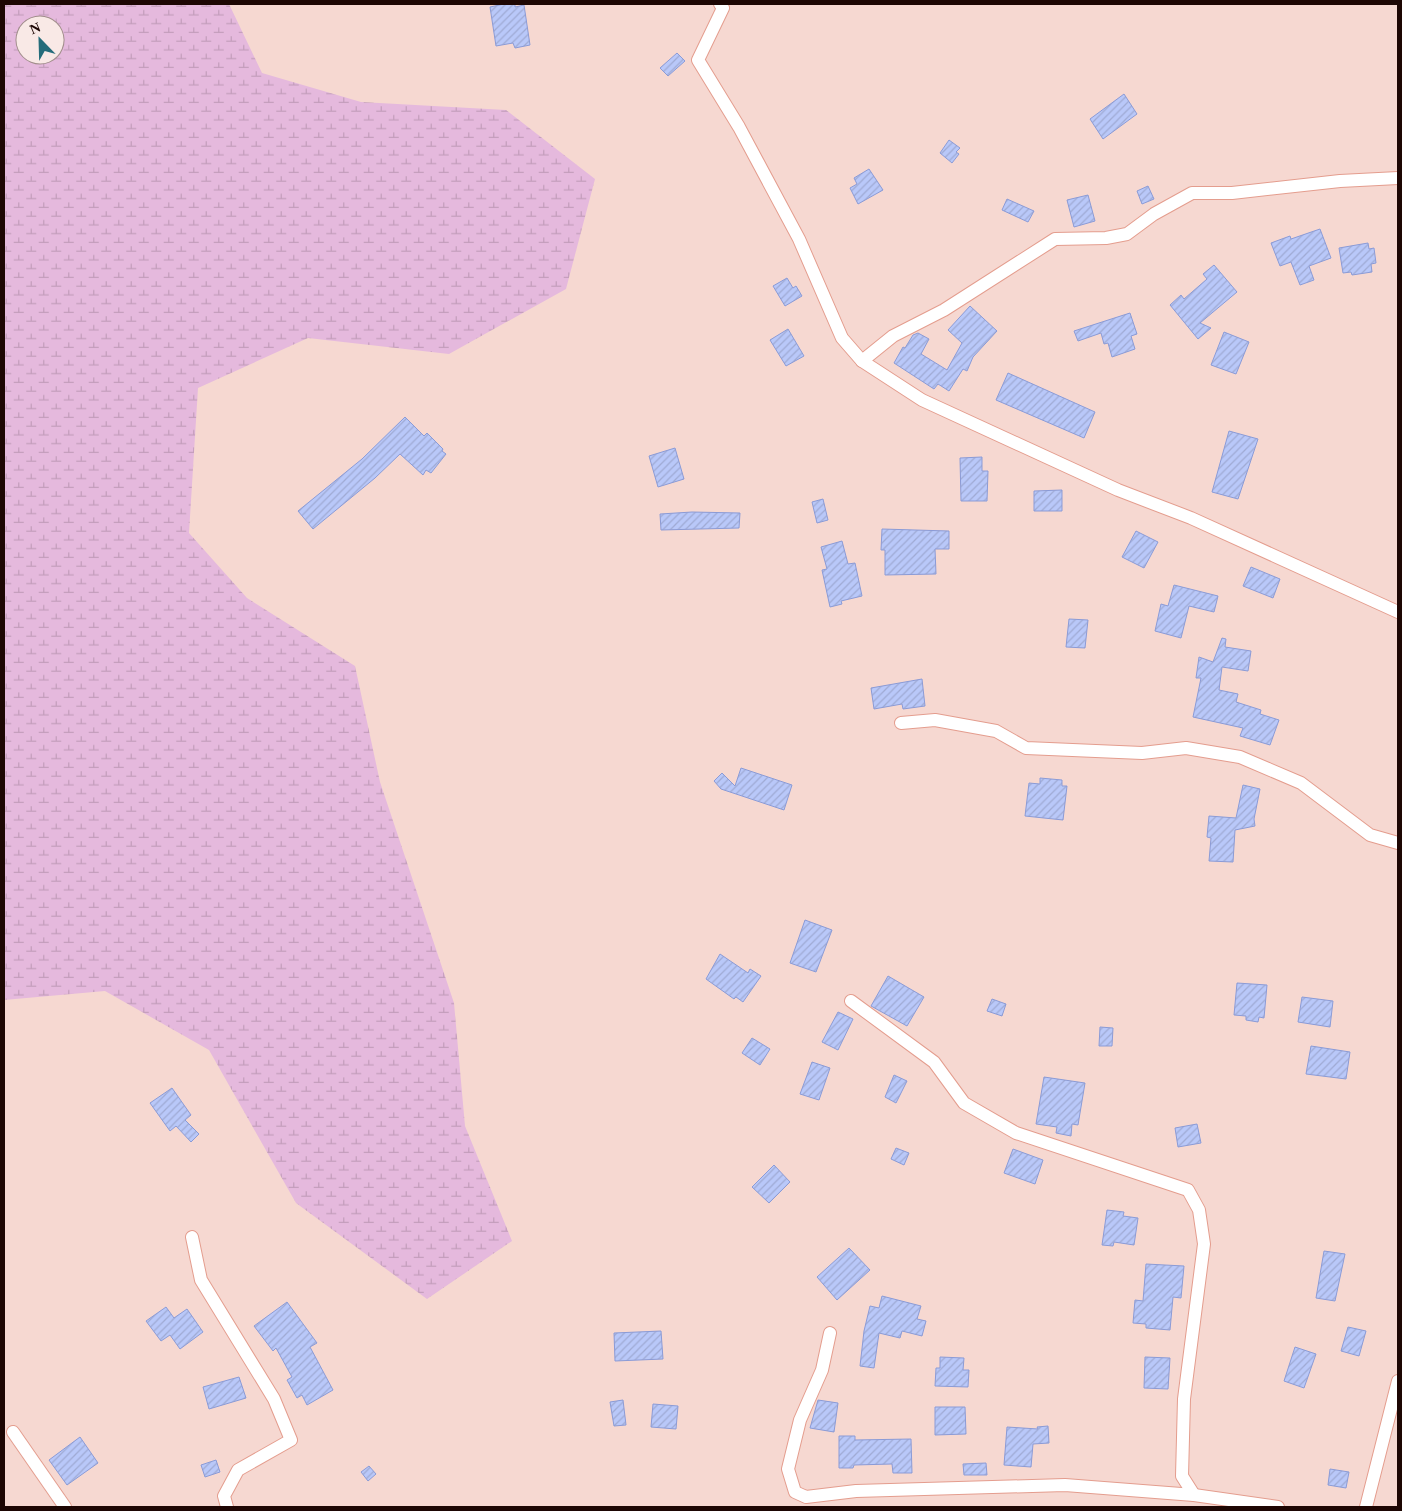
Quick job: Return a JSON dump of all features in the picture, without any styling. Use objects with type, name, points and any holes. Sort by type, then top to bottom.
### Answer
[{"type":"street","points":[[720,4],[724,8],[698,60],[740,127],[799,240],[842,338],[862,361],[922,400],[1118,490],[1191,518],[1398,612]]},
{"type":"street","points":[[862,361],[893,336],[944,310],[1055,239],[1106,238],[1127,234],[1154,214],[1192,193],[1232,193],[1340,181],[1398,178]]},
{"type":"street","points":[[901,723],[935,720],[996,731],[1026,748],[1142,753],[1186,748],[1240,758],[1300,783],[1370,835],[1398,843]]},
{"type":"street","points":[[851,1001],[934,1062],[964,1103],[1016,1133],[1188,1190],[1199,1210],[1204,1244],[1184,1399],[1182,1476],[1194,1495]]},
{"type":"street","points":[[192,1237],[201,1280],[274,1399],[291,1440],[238,1470],[224,1496],[227,1507]]},
{"type":"street","points":[[830,1333],[822,1370],[800,1420],[788,1469],[795,1492],[806,1497],[856,1491],[1064,1484],[1194,1495],[1278,1507]]},
{"type":"street","points":[[1366,1507],[1398,1381]]},
{"type":"street","points":[[13,1432],[65,1507]]},
{"type":"green space","points":[[4,4],[229,4],[262,73],[361,102],[506,110],[595,179],[566,289],[449,354],[308,338],[198,388],[189,533],[247,598],[355,666],[380,782],[454,1003],[465,1126],[512,1241],[427,1299],[296,1203],[209,1050],[105,991],[4,1000]]},
{"type":"building","points":[[515,4],[515,7],[524,5],[530,45],[515,48],[513,43],[496,46],[490,7]]},
{"type":"building","points":[[677,53],[685,61],[668,76],[660,68]]},
{"type":"building","points":[[1124,94],[1137,114],[1103,139],[1090,119]]},
{"type":"building","points":[[949,140],[960,148],[956,152],[959,154],[952,163],[940,153]]},
{"type":"building","points":[[869,169],[883,190],[858,204],[850,188],[857,184],[854,178]]},
{"type":"building","points":[[1148,186],[1154,199],[1142,204],[1137,191]]},
{"type":"building","points":[[1088,195],[1095,221],[1074,227],[1067,200]]},
{"type":"building","points":[[1007,199],[1034,211],[1028,222],[1002,210]]},
{"type":"building","points":[[1320,229],[1331,258],[1309,266],[1314,280],[1300,285],[1291,262],[1280,266],[1271,243],[1290,236],[1291,239]]},
{"type":"building","points":[[1368,243],[1369,249],[1374,248],[1376,263],[1371,264],[1372,272],[1352,275],[1351,272],[1343,273],[1339,248]]},
{"type":"building","points":[[1214,265],[1237,292],[1200,323],[1211,328],[1198,339],[1170,305],[1181,295],[1184,299],[1207,279],[1203,274]]},
{"type":"building","points":[[787,278],[793,288],[796,286],[802,296],[785,306],[773,286]]},
{"type":"building","points":[[970,306],[997,331],[973,357],[967,371],[963,369],[949,391],[938,384],[934,389],[894,363],[903,347],[905,348],[913,335],[918,333],[929,339],[921,354],[947,370],[962,343],[948,330]]},
{"type":"building","points":[[1130,313],[1137,334],[1131,336],[1135,349],[1112,357],[1108,343],[1104,344],[1101,333],[1078,341],[1074,331]]},
{"type":"building","points":[[788,329],[804,356],[786,366],[770,340]]},
{"type":"building","points":[[1224,332],[1249,342],[1236,374],[1211,365]]},
{"type":"building","points":[[1008,373],[1095,412],[1084,438],[996,400]]},
{"type":"building","points":[[405,417],[424,436],[427,433],[446,454],[431,473],[426,470],[423,475],[400,454],[375,478],[313,529],[298,511],[362,459]]},
{"type":"building","points":[[1229,431],[1258,439],[1238,499],[1212,492]]},
{"type":"building","points":[[675,448],[684,479],[658,487],[649,456]]},
{"type":"building","points":[[982,457],[982,471],[988,471],[987,501],[961,501],[960,458]]},
{"type":"building","points":[[1062,490],[1062,511],[1034,511],[1034,491]]},
{"type":"building","points":[[823,499],[828,520],[817,523],[812,502]]},
{"type":"building","points":[[692,512],[740,513],[739,528],[661,530],[660,514]]},
{"type":"building","points":[[882,529],[949,531],[949,549],[935,549],[936,574],[885,575],[885,550],[881,550]]},
{"type":"building","points":[[1136,531],[1158,542],[1144,568],[1122,557]]},
{"type":"building","points":[[842,541],[848,564],[855,563],[862,596],[841,601],[842,604],[830,607],[822,570],[827,569],[821,547]]},
{"type":"building","points":[[1251,567],[1280,579],[1273,598],[1243,586]]},
{"type":"building","points":[[1174,585],[1218,596],[1214,612],[1189,606],[1181,638],[1155,631],[1161,604],[1168,606]]},
{"type":"building","points":[[1069,619],[1088,620],[1085,648],[1066,647]]},
{"type":"building","points":[[1222,638],[1226,639],[1225,647],[1251,651],[1248,671],[1222,667],[1219,690],[1238,694],[1236,702],[1261,710],[1260,714],[1279,720],[1270,745],[1240,736],[1243,728],[1193,717],[1201,678],[1196,678],[1199,657],[1213,662]]},
{"type":"building","points":[[922,679],[925,706],[903,709],[902,704],[874,709],[871,688]]},
{"type":"building","points":[[741,768],[792,785],[784,810],[721,789],[714,781],[722,773],[735,786]]},
{"type":"building","points":[[1040,778],[1062,780],[1062,786],[1067,786],[1063,820],[1025,816],[1029,783],[1040,784]]},
{"type":"building","points":[[1243,785],[1260,789],[1254,819],[1255,826],[1235,830],[1233,862],[1209,861],[1211,838],[1207,837],[1209,816],[1236,818]]},
{"type":"building","points":[[805,920],[832,930],[816,972],[790,963]]},
{"type":"building","points":[[720,954],[748,973],[750,969],[761,976],[743,1002],[736,997],[734,999],[706,979]]},
{"type":"building","points":[[888,976],[924,997],[907,1026],[871,1006]]},
{"type":"building","points":[[1237,983],[1267,985],[1264,1018],[1259,1017],[1258,1022],[1246,1020],[1246,1016],[1234,1015]]},
{"type":"building","points":[[1302,997],[1333,1001],[1330,1027],[1298,1022]]},
{"type":"building","points":[[992,999],[1006,1004],[1002,1016],[987,1011]]},
{"type":"building","points":[[838,1012],[853,1019],[838,1050],[822,1042]]},
{"type":"building","points":[[1100,1027],[1113,1028],[1112,1046],[1099,1046]]},
{"type":"building","points":[[752,1038],[770,1049],[760,1065],[742,1053]]},
{"type":"building","points":[[1311,1046],[1350,1052],[1346,1079],[1306,1074]]},
{"type":"building","points":[[812,1062],[830,1068],[819,1100],[800,1094]]},
{"type":"building","points":[[894,1075],[907,1081],[896,1103],[885,1097]]},
{"type":"building","points":[[1044,1077],[1085,1083],[1078,1125],[1072,1124],[1071,1136],[1056,1133],[1057,1127],[1036,1124]]},
{"type":"building","points":[[172,1088],[191,1115],[185,1120],[199,1134],[191,1142],[176,1126],[170,1131],[150,1103]]},
{"type":"building","points":[[1197,1124],[1201,1143],[1178,1147],[1175,1128]]},
{"type":"building","points":[[896,1148],[909,1153],[904,1165],[891,1159]]},
{"type":"building","points":[[1013,1149],[1043,1160],[1035,1184],[1004,1173]]},
{"type":"building","points":[[774,1165],[790,1182],[769,1203],[752,1187]]},
{"type":"building","points":[[1107,1210],[1124,1212],[1123,1216],[1138,1218],[1134,1245],[1114,1242],[1113,1246],[1102,1245]]},
{"type":"building","points":[[849,1248],[870,1270],[837,1300],[817,1277]]},
{"type":"building","points":[[1324,1251],[1345,1254],[1335,1301],[1316,1298]]},
{"type":"building","points":[[1146,1264],[1184,1266],[1181,1298],[1173,1297],[1170,1330],[1146,1328],[1146,1324],[1133,1323],[1135,1300],[1143,1301]]},
{"type":"building","points":[[882,1296],[921,1306],[917,1319],[926,1321],[922,1336],[902,1331],[900,1338],[879,1333],[874,1368],[860,1366],[864,1331],[870,1306],[879,1308]]},
{"type":"building","points":[[287,1302],[317,1343],[310,1347],[333,1390],[307,1405],[302,1395],[297,1398],[287,1380],[292,1377],[276,1348],[273,1351],[254,1326]]},
{"type":"building","points":[[166,1307],[174,1318],[187,1309],[203,1332],[180,1349],[170,1335],[161,1341],[146,1321]]},
{"type":"building","points":[[1348,1327],[1366,1331],[1359,1356],[1341,1351]]},
{"type":"building","points":[[661,1331],[663,1359],[615,1361],[614,1333]]},
{"type":"building","points":[[1295,1347],[1316,1354],[1304,1388],[1284,1381]]},
{"type":"building","points":[[940,1357],[964,1358],[963,1370],[969,1370],[968,1387],[935,1386],[936,1368],[940,1368]]},
{"type":"building","points":[[1145,1357],[1170,1358],[1168,1389],[1144,1388]]},
{"type":"building","points":[[239,1377],[246,1398],[209,1409],[203,1387]]},
{"type":"building","points":[[623,1400],[626,1425],[614,1426],[610,1402]]},
{"type":"building","points":[[818,1400],[838,1403],[834,1432],[810,1428]]},
{"type":"building","points":[[653,1404],[678,1406],[676,1429],[651,1427]]},
{"type":"building","points":[[935,1407],[965,1407],[966,1434],[935,1435]]},
{"type":"building","points":[[1048,1426],[1049,1443],[1033,1444],[1031,1467],[1004,1465],[1007,1427],[1038,1429],[1037,1427]]},
{"type":"building","points":[[839,1436],[855,1436],[855,1440],[911,1439],[912,1473],[893,1473],[892,1464],[854,1465],[853,1468],[839,1468]]},
{"type":"building","points":[[80,1437],[98,1463],[67,1485],[49,1460]]},
{"type":"building","points":[[216,1460],[220,1472],[205,1477],[201,1465]]},
{"type":"building","points":[[986,1463],[987,1475],[964,1475],[963,1464]]},
{"type":"building","points":[[369,1466],[376,1474],[368,1481],[361,1472]]},
{"type":"building","points":[[1330,1469],[1349,1472],[1346,1488],[1328,1485]]}]
